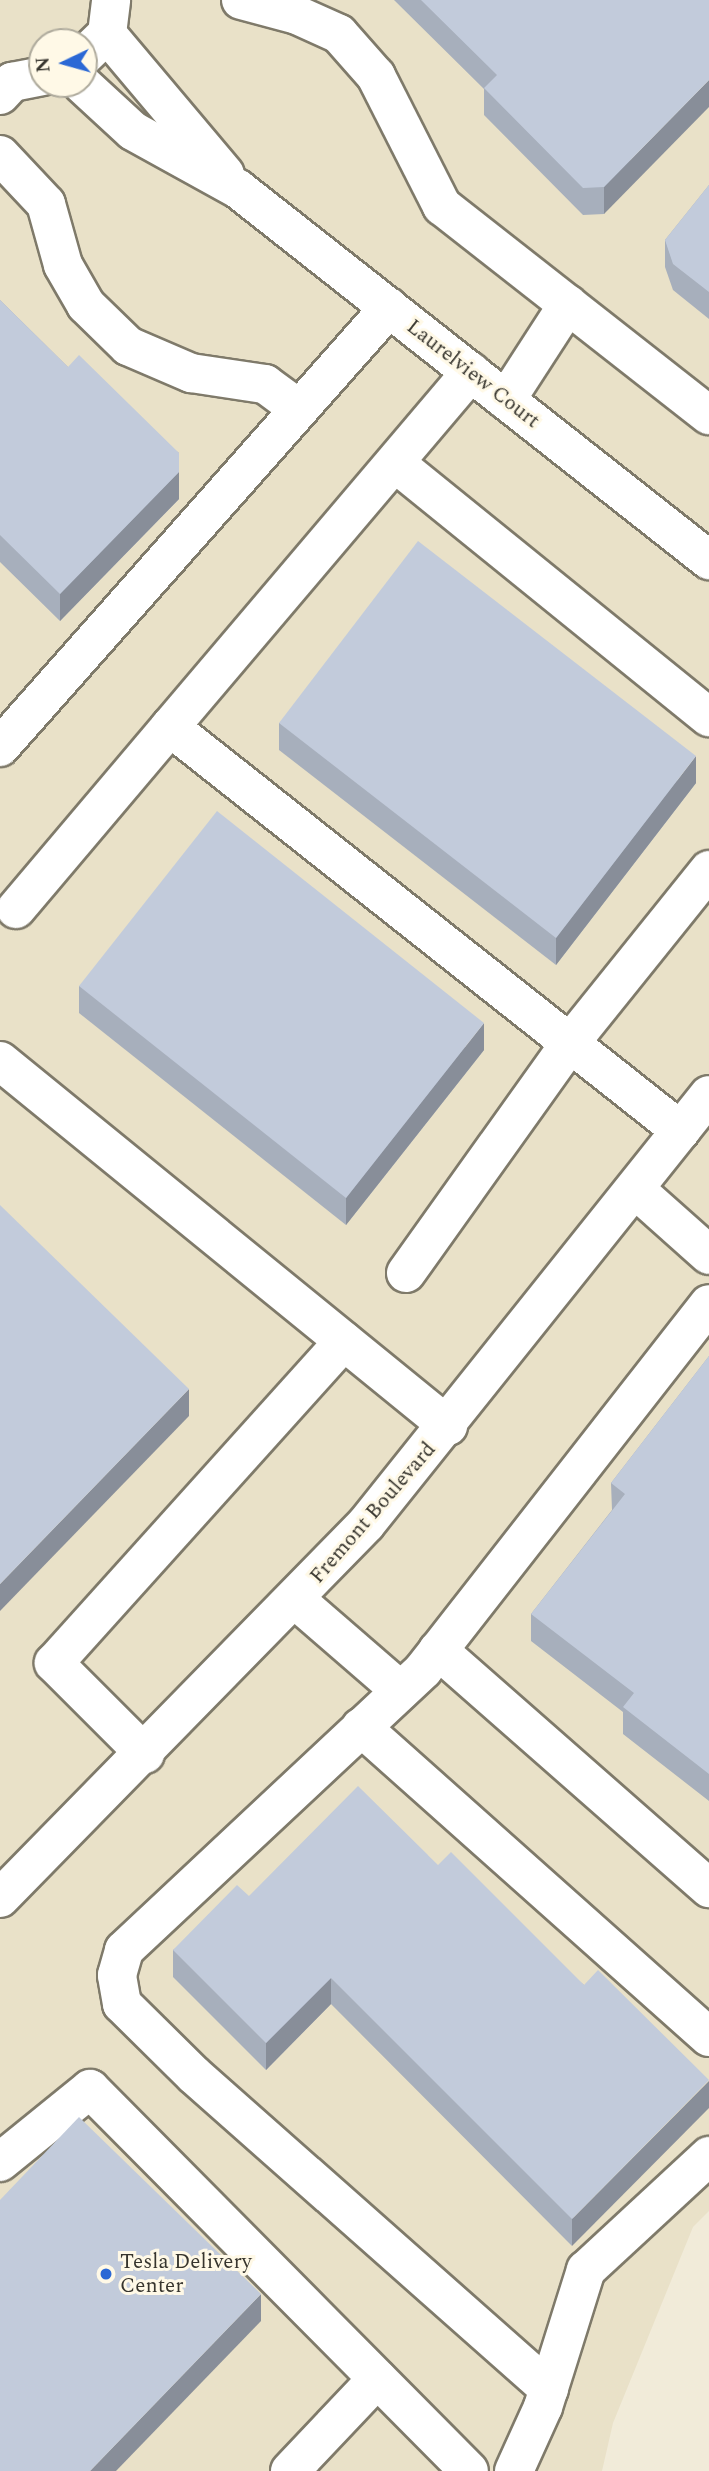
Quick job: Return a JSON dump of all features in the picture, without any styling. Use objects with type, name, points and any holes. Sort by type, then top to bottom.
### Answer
[{"type":"main road","points":[[241,0],[297,15],[339,34],[376,76],[442,206],[709,415]]},
{"type":"main road","points":[[101,30],[237,189]]},
{"type":"main road","points":[[0,95],[12,82],[28,79]]},
{"type":"main road","points":[[97,98],[133,131],[237,189]]},
{"type":"main road","points":[[0,155],[46,204],[62,265],[86,305],[128,346],[191,373],[265,383],[299,409]]},
{"type":"main road","name":"Laurelview Court","points":[[237,189],[709,560]]},
{"type":"main road","points":[[506,400],[568,304]]},
{"type":"main road","points":[[0,747],[389,308]]},
{"type":"main road","points":[[16,909],[471,372]]},
{"type":"main road","points":[[395,463],[709,717]]},
{"type":"main road","points":[[170,727],[681,1131]]},
{"type":"main road","points":[[405,1273],[570,1043],[709,870]]},
{"type":"main road","points":[[0,1061],[448,1426]]},
{"type":"main road","name":"Fremont Boulevard","points":[[0,1898],[296,1600],[448,1426],[709,1095]]},
{"type":"main road","points":[[635,1189],[709,1255]]},
{"type":"main road","points":[[549,2389],[194,2075],[122,2004],[117,1975],[124,1950],[400,1690],[438,1650],[709,1304]]},
{"type":"main road","points":[[145,1754],[54,1663],[344,1341]]},
{"type":"main road","points":[[296,1600],[400,1690]]},
{"type":"main road","points":[[438,1650],[709,1888]]},
{"type":"main road","points":[[361,1727],[709,2037]]},
{"type":"main road","points":[[0,2162],[90,2089],[469,2471]]},
{"type":"main road","points":[[514,2471],[549,2389],[586,2270],[709,2156]]},
{"type":"main road","points":[[290,2471],[377,2379]]},
{"type":"shaded area","points":[[0,0],[709,0],[709,2211],[693,2227],[613,2423],[602,2471],[0,2471]]},
{"type":"building","points":[[421,0],[709,0],[709,80],[604,187],[583,188],[484,88],[497,75]]},
{"type":"building","points":[[709,185],[709,292],[673,264],[665,240]]},
{"type":"building","points":[[0,300],[68,367],[79,355],[179,453],[179,472],[60,594],[0,535]]},
{"type":"building","points":[[418,541],[696,756],[556,938],[279,723]]},
{"type":"building","points":[[217,811],[484,1023],[346,1198],[79,986]]},
{"type":"building","points":[[0,1205],[189,1389],[0,1584]]},
{"type":"building","points":[[709,1356],[709,1774],[623,1707],[634,1693],[531,1614],[625,1494],[611,1483]]},
{"type":"building","points":[[358,1786],[438,1865],[451,1852],[584,1985],[598,1970],[709,2080],[572,2219],[331,1978],[266,2043],[173,1950],[237,1885],[249,1896]]},
{"type":"building","name":"Tesla Delivery Center","points":[[79,2117],[261,2294],[90,2471],[0,2471],[0,2200]]},
{"type":"place","name":"Tesla Delivery Center","points":[[106,2274]]}]
